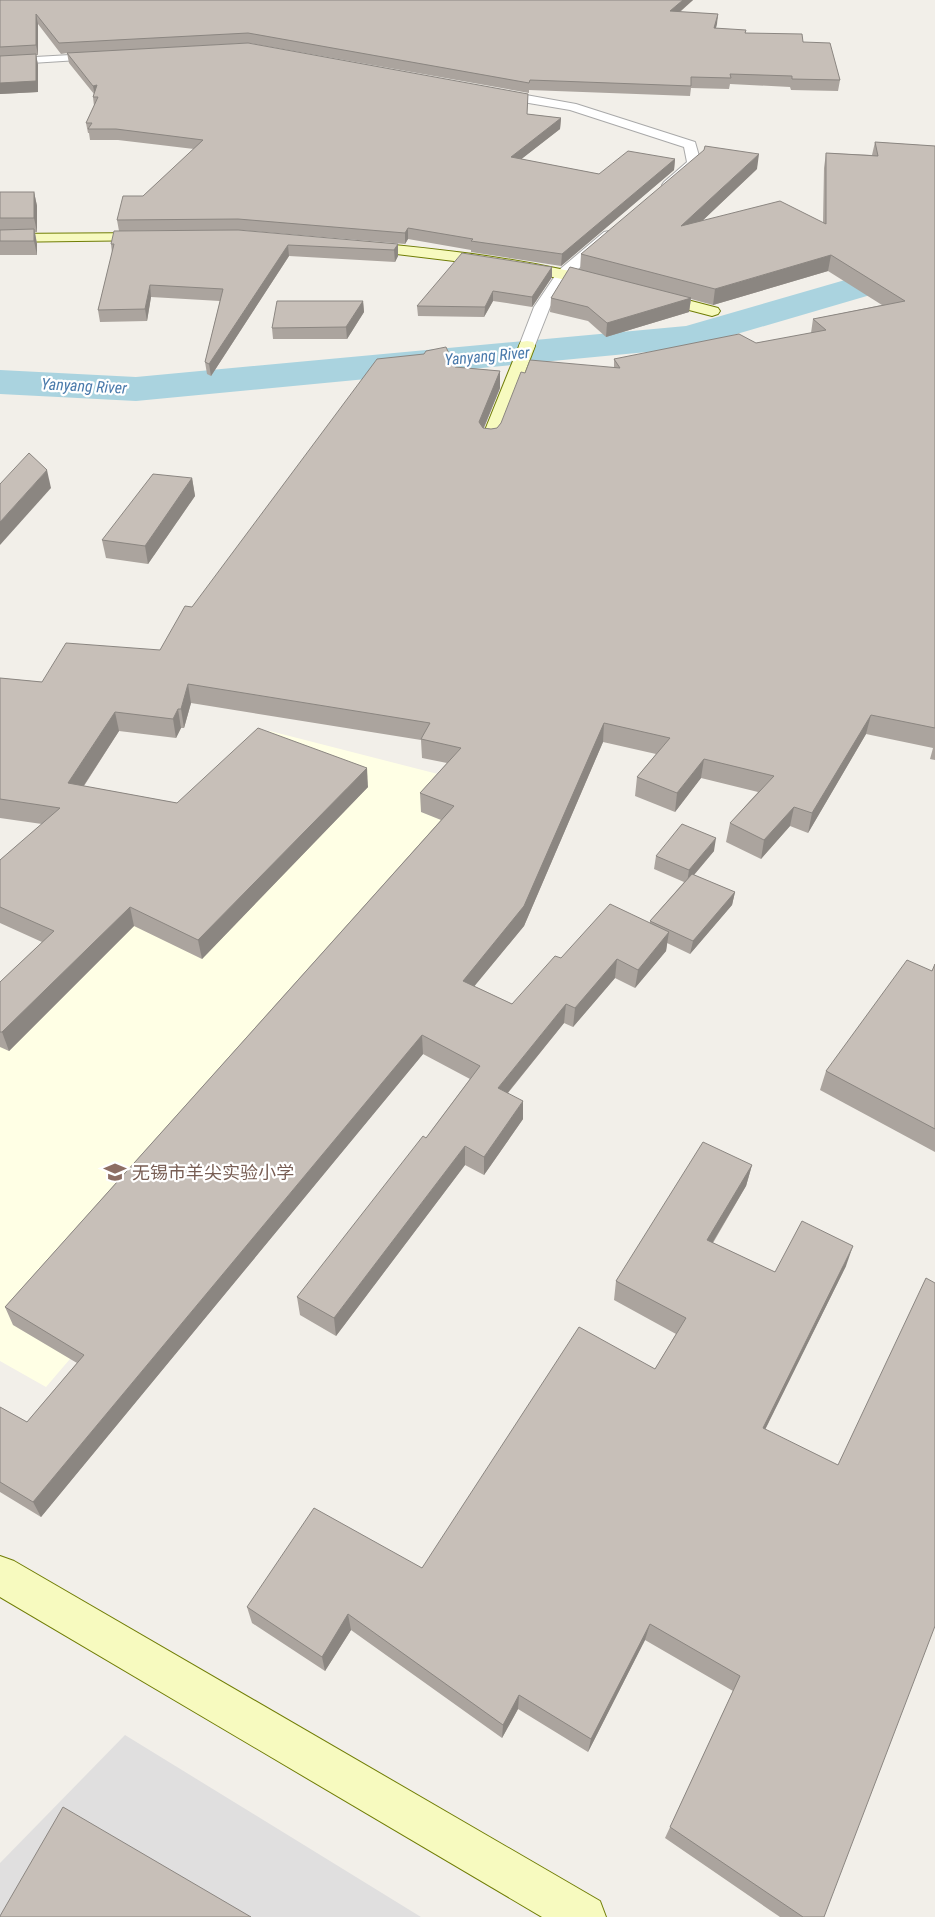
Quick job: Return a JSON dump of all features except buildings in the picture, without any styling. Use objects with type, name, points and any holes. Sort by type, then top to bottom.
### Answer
[{"type":"street","points":[[0,62],[120,55]]},
{"type":"street","points":[[484,91],[572,107],[690,144],[694,163],[658,194]]},
{"type":"street","points":[[490,440],[542,307],[564,273],[622,224]]},
{"type":"street","points":[[0,238],[170,236]]},
{"type":"street","points":[[348,245],[438,253],[564,273],[620,287]]},
{"type":"street","points":[[638,292],[712,311]]},
{"type":"street","points":[[0,1575],[584,1917]]},
{"type":"shaded area","name":"无锡市羊尖实验小学","points":[[270,731],[547,802],[46,1387],[0,1361],[0,983]]},
{"type":"shaded area","points":[[125,1735],[421,1917],[0,1917],[0,1863]]},
{"type":"waterway","name":"Yanyang River","points":[[0,382],[136,389],[689,337],[935,265]]},
{"type":"place","name":"无锡市羊尖实验小学","points":[[115,1172]]}]
